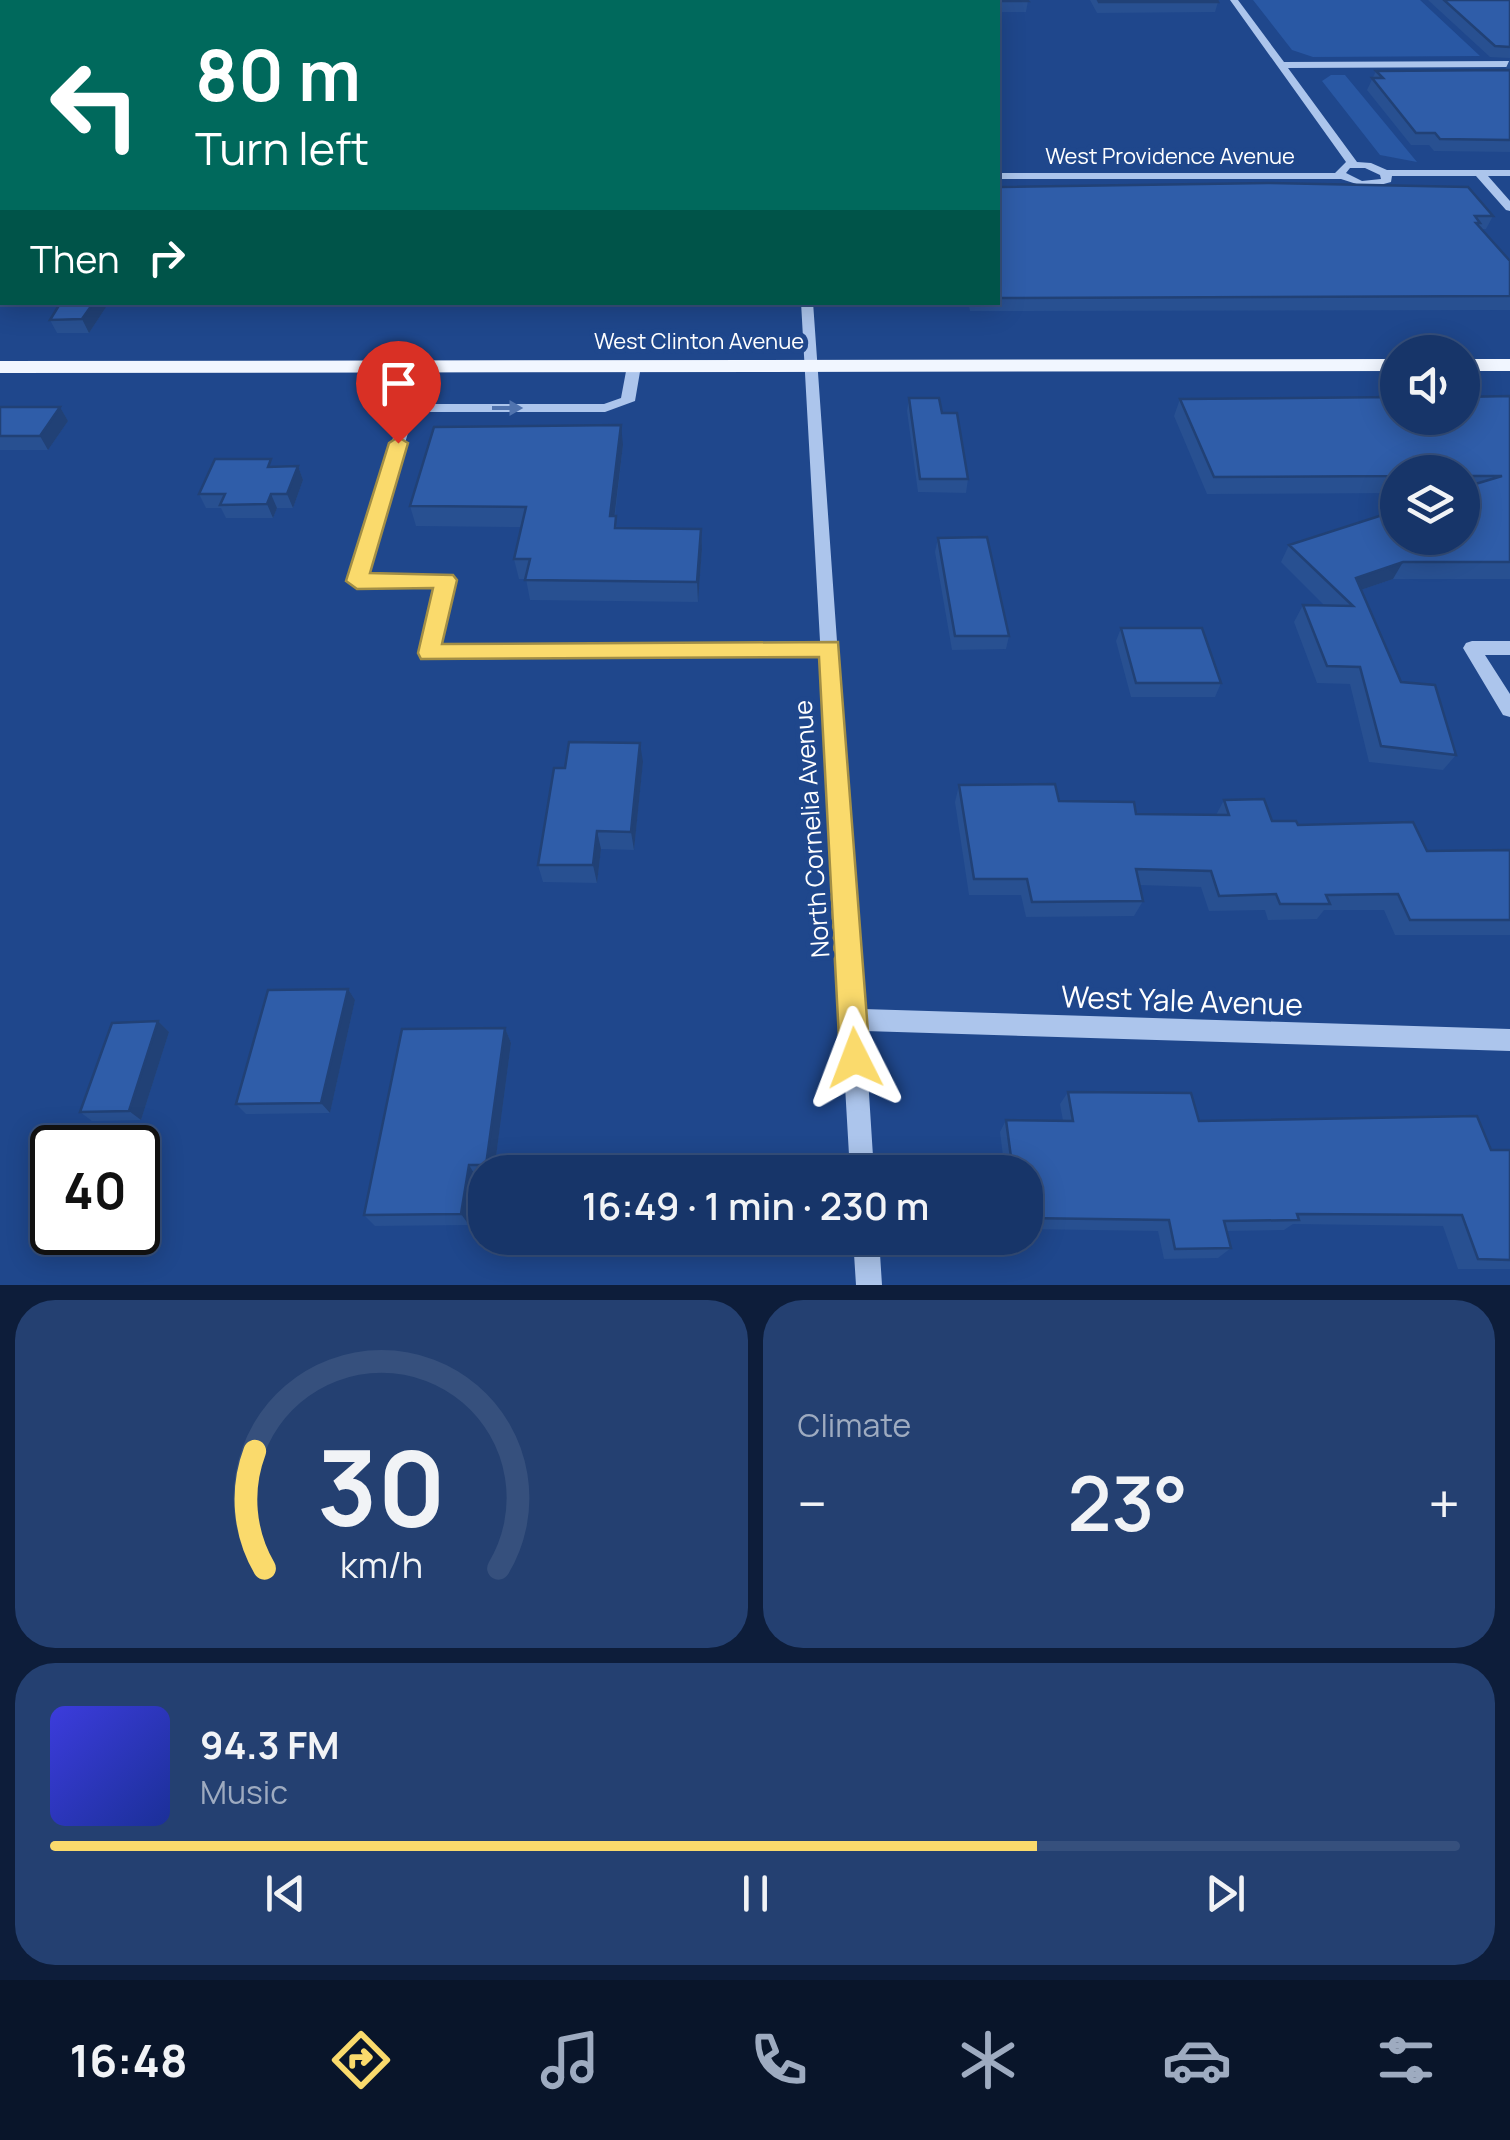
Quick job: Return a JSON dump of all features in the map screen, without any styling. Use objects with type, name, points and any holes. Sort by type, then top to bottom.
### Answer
[{"type":"main road","name":"West Clinton Avenue","points":[[0,367],[1380,365]]},
{"type":"main road","points":[[1480,365],[1510,365]]},
{"type":"street","points":[[1234,0],[1353,164]]},
{"type":"street","points":[[1282,65],[1510,64]]},
{"type":"street","points":[[1342,176],[1342,166],[1353,164],[1384,173],[1510,173]]},
{"type":"street","name":"West Providence Avenue","points":[[1000,176],[1342,176],[1354,183],[1378,185],[1387,180],[1384,173]]},
{"type":"street","points":[[1479,173],[1510,208]]},
{"type":"street","name":"North Cornelia Avenue","points":[[807,305],[861,1155]]},
{"type":"street","points":[[421,366],[357,581],[446,580],[429,653],[830,648]]},
{"type":"street","points":[[409,408],[605,408],[628,401],[634,366]]},
{"type":"street","points":[[1510,648],[1472,648],[1510,710]]},
{"type":"street","name":"West Yale Avenue","points":[[853,1020],[1510,1040]]},
{"type":"street","points":[[867,1255],[869,1285]]},
{"type":"shaded area","points":[[1253,0],[1420,0],[1480,56],[1313,57],[1292,50]]},
{"type":"shaded area","points":[[1331,75],[1345,75],[1417,162],[1380,155],[1322,81]]},
{"type":"building","points":[[1217,0],[1218,2],[1099,2]]},
{"type":"building","points":[[1444,0],[1510,0],[1510,47],[1495,46]]},
{"type":"building","points":[[1510,70],[1510,140],[1440,139],[1435,133],[1416,133],[1372,78],[1383,78],[1376,71]]},
{"type":"building","points":[[1269,183],[1468,187],[1493,216],[1475,216],[1480,223],[1476,223],[1510,261],[1510,296],[1000,298],[1000,187]]},
{"type":"building","points":[[59,305],[92,305],[82,319],[50,320]]},
{"type":"building","points":[[1510,396],[1510,562],[1403,562],[1356,578],[1401,682],[1435,685],[1456,755],[1381,746],[1360,667],[1327,666],[1303,605],[1353,606],[1289,545],[1380,516],[1380,555],[1480,555],[1480,483],[1502,476],[1480,476],[1480,455],[1380,455],[1380,476],[1214,477],[1180,399],[1380,397],[1380,435],[1480,435],[1480,397]]},
{"type":"building","points":[[909,398],[939,398],[942,413],[957,413],[968,479],[920,479]]},
{"type":"building","points":[[0,407],[60,407],[40,436],[0,436]]},
{"type":"building","points":[[621,425],[610,516],[616,516],[615,528],[701,529],[697,582],[525,580],[530,559],[514,559],[526,507],[410,506],[434,427]]},
{"type":"building","points":[[215,459],[271,459],[268,467],[298,466],[287,494],[271,494],[267,504],[220,505],[225,494],[199,494]]},
{"type":"building","points":[[987,537],[1009,636],[955,636],[938,538]]},
{"type":"building","points":[[1121,628],[1202,628],[1221,683],[1136,683]]},
{"type":"building","points":[[569,742],[640,743],[631,832],[597,831],[593,865],[538,865],[554,768],[565,768]]},
{"type":"building","points":[[1055,784],[1059,801],[1134,802],[1136,814],[1229,815],[1224,800],[1264,799],[1272,821],[1296,821],[1298,825],[1413,822],[1427,851],[1510,850],[1510,920],[1410,920],[1398,894],[1326,895],[1330,904],[1280,904],[1276,894],[1219,896],[1211,871],[1136,869],[1143,901],[1032,902],[1027,879],[974,879],[959,785]]},
{"type":"building","points":[[348,989],[321,1103],[236,1104],[268,990]]},
{"type":"building","points":[[158,1021],[129,1111],[80,1112],[112,1023]]},
{"type":"building","points":[[505,1028],[487,1155],[468,1155],[461,1214],[364,1215],[402,1029]]},
{"type":"building","points":[[1068,1092],[1191,1093],[1199,1121],[1477,1116],[1491,1150],[1510,1150],[1510,1260],[1478,1259],[1462,1215],[1297,1214],[1299,1220],[1224,1221],[1231,1248],[1175,1249],[1169,1220],[1043,1218],[1043,1155],[1011,1155],[1006,1120],[1073,1121]]},
{"type":"route","points":[[398,443],[357,581],[446,580],[429,653],[830,648],[855,1058]]}]
